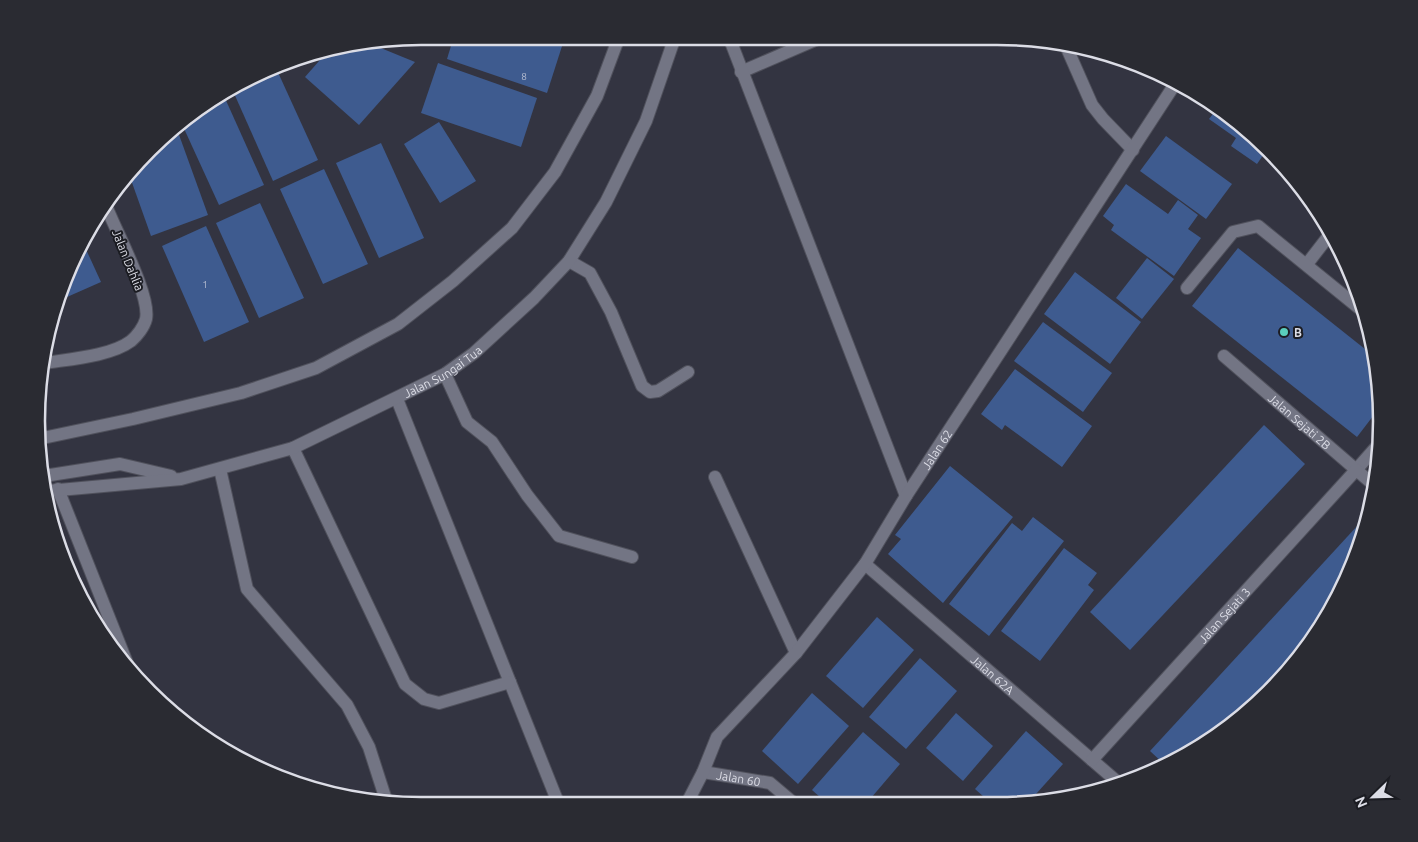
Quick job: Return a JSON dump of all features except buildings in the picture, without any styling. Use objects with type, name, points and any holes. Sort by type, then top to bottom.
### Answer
[{"type":"street","points":[[46,437],[241,393],[316,368],[398,324],[454,281],[512,228],[550,179],[597,96],[616,45]]},
{"type":"street","name":"Jalan Sungai Tua","points":[[53,490],[181,479],[292,448],[445,374],[474,353],[534,298],[569,261],[606,202],[646,121],[673,45]]},
{"type":"street","points":[[732,45],[906,496]]},
{"type":"street","points":[[741,72],[803,45]]},
{"type":"street","points":[[1069,52],[1092,105],[1103,119],[1134,150]]},
{"type":"street","name":"Jalan 62","points":[[690,797],[703,772],[717,737],[796,653],[865,564],[906,496],[1134,150],[1172,89]]},
{"type":"street","name":"Jalan Dahlia","points":[[50,361],[106,351],[130,342],[140,332],[146,318],[143,296],[108,211]]},
{"type":"street","points":[[1187,288],[1234,232],[1258,226],[1354,304]]},
{"type":"street","points":[[1307,264],[1326,239]]},
{"type":"street","points":[[569,261],[590,273],[611,312],[642,386],[650,392],[658,391],[688,372]]},
{"type":"street","name":"Jalan Sejati 2B","points":[[1224,356],[1368,480]]},
{"type":"street","points":[[445,374],[467,422],[492,442],[527,495],[559,536],[632,557]]},
{"type":"street","points":[[397,398],[557,797]]},
{"type":"street","points":[[292,448],[405,684],[424,698],[439,703],[510,682]]},
{"type":"street","name":"Jalan Sejati 3","points":[[1092,760],[1371,453]]},
{"type":"street","points":[[49,475],[120,464],[181,479]]},
{"type":"street","points":[[220,469],[247,589],[347,705],[369,747],[384,795]]},
{"type":"street","points":[[716,477],[796,653]]},
{"type":"street","points":[[53,490],[119,644]]},
{"type":"street","name":"Jalan 62A","points":[[865,564],[1113,778]]},
{"type":"street","name":"Jalan 60","points":[[703,772],[770,783],[787,797]]},
{"type":"place","name":"B","points":[[1284,332]]}]
